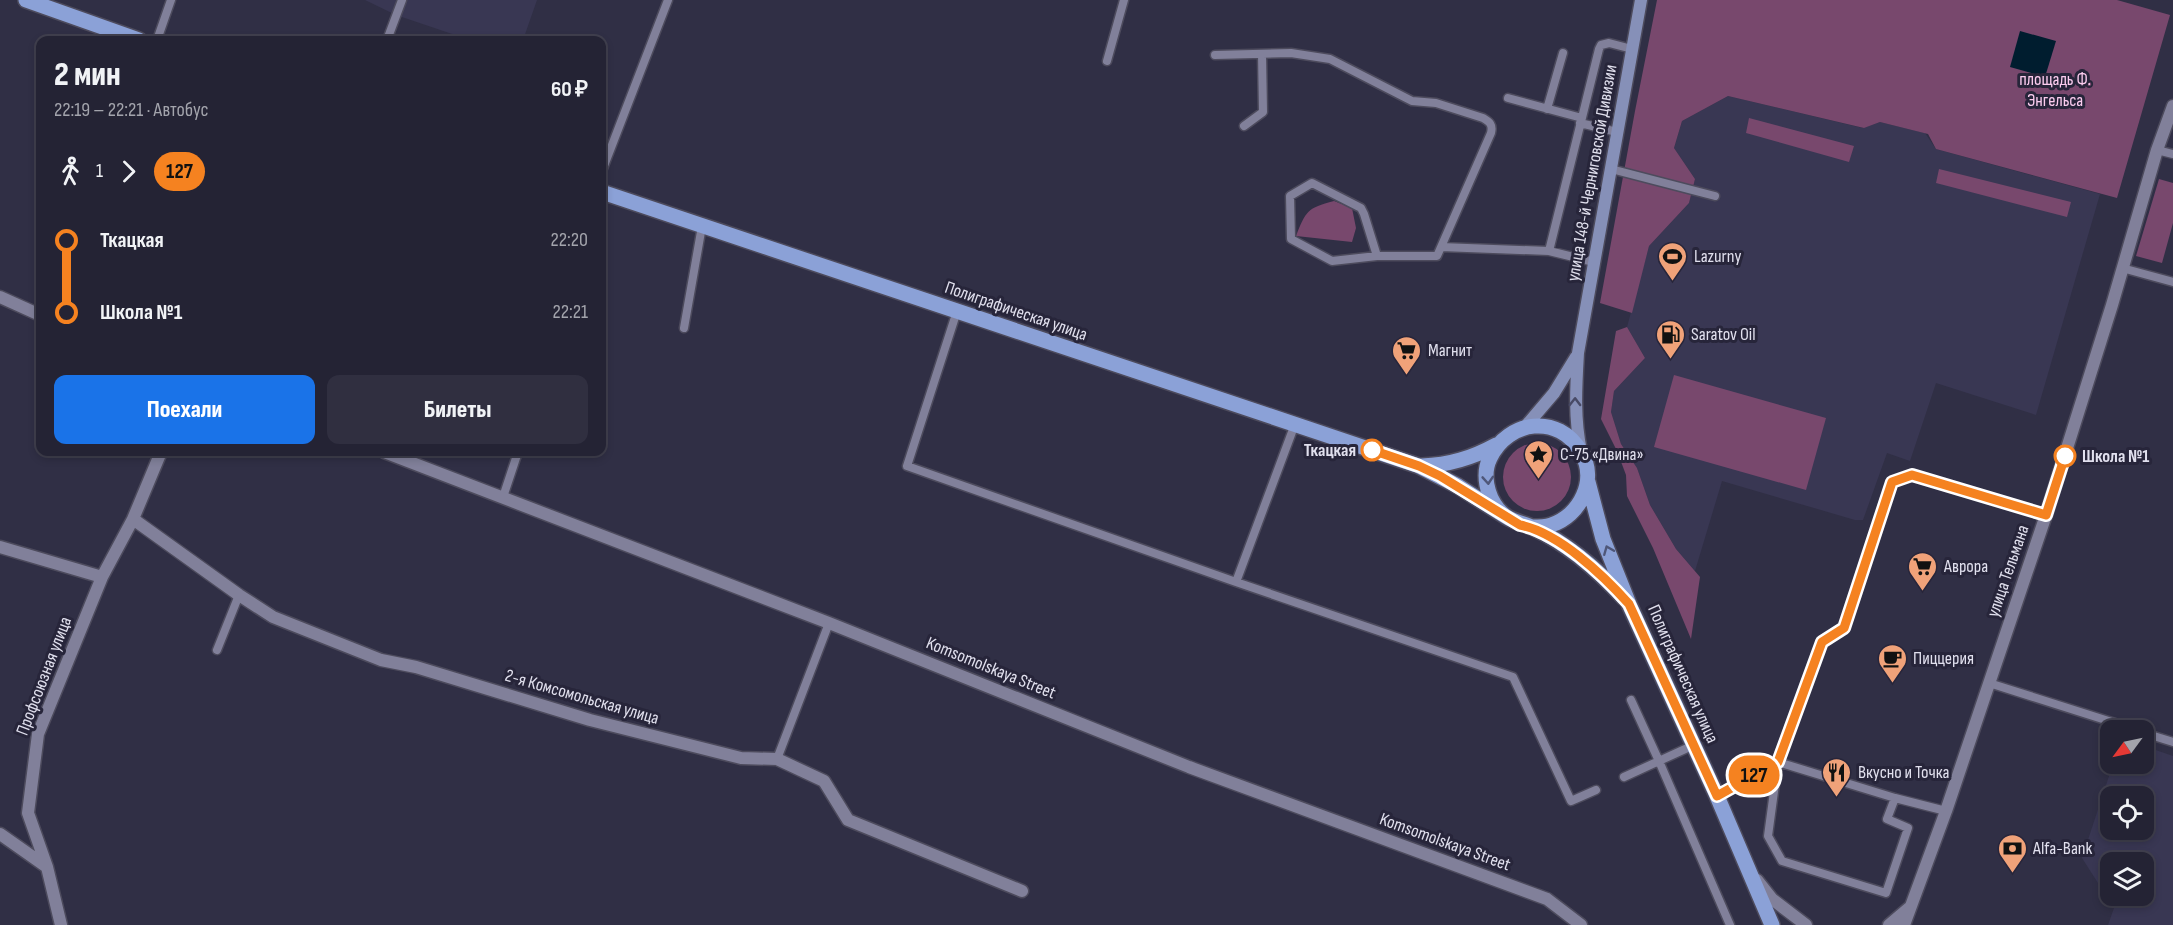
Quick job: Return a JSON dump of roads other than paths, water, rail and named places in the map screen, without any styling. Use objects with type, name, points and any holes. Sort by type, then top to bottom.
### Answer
[{"type":"main road","points":[[26,0],[128,36]]},
{"type":"main road","name":"улица 148-й Черниговской Дивизии","points":[[1581,451],[1576,427],[1575,404],[1578,353],[1641,0]]},
{"type":"main road","name":"Полиграфическая улица","points":[[606,193],[1419,466],[1458,486],[1520,525],[1532,527],[1582,559],[1606,578],[1629,604]]},
{"type":"main road","name":"улица 148-й Черниговской Дивизии","points":[[1525,427],[1554,393],[1578,353]]},
{"type":"main road","points":[[1525,427],[1536,425],[1554,428],[1570,438],[1581,451]]},
{"type":"main road","name":"Полиграфическая улица","points":[[1419,466],[1458,462],[1496,445],[1509,434],[1525,427]]},
{"type":"main road","points":[[1496,445],[1488,461],[1486,477],[1489,494],[1505,516]]},
{"type":"main road","name":"Полиграфическая улица","points":[[1581,451],[1604,539],[1629,604],[1717,796],[1772,925]]},
{"type":"main road","points":[[1532,527],[1550,526],[1570,515],[1581,502],[1588,482]]},
{"type":"street","name":"улица Тельмана","points":[[1904,925],[1946,811],[2046,515],[2157,150],[2173,106]]},
{"type":"street","points":[[0,297],[36,313]]},
{"type":"street","name":"Профсоюзная улица","points":[[61,925],[47,867],[28,813],[38,734],[102,577],[133,519],[159,456]]},
{"type":"street","name":"Komsomolskaya Street","points":[[395,456],[829,622],[1189,767],[1547,899],[1581,925]]},
{"type":"street","name":"2-я Комсомольская улица","points":[[133,519],[273,617],[381,660],[416,667],[590,720],[741,758],[777,759],[824,781],[848,820],[1022,891]]},
{"type":"street","points":[[0,547],[102,577]]},
{"type":"street","points":[[0,834],[47,867]]},
{"type":"street","points":[[1745,865],[1772,899],[1806,925]]},
{"type":"street","name":"улица Тельмана","points":[[1889,925],[1910,907]]},
{"type":"lane","points":[[158,36],[171,0]]},
{"type":"lane","points":[[388,36],[402,0]]},
{"type":"lane","points":[[606,161],[668,0]]},
{"type":"lane","points":[[1107,61],[1124,0]]},
{"type":"lane","points":[[1549,251],[1600,45],[1609,44],[1632,49]]},
{"type":"lane","points":[[1215,55],[1292,53],[1330,59],[1412,101],[1436,103],[1490,122],[1491,133],[1437,256],[1377,256],[1332,261],[1290,239],[1290,196],[1312,183],[1355,204],[1364,214],[1377,256]]},
{"type":"lane","points":[[1547,109],[1563,53]]},
{"type":"lane","points":[[1245,126],[1263,112],[1262,54]]},
{"type":"lane","points":[[1508,98],[1617,132]]},
{"type":"lane","points":[[2157,150],[2173,154]]},
{"type":"lane","points":[[1611,169],[1715,196]]},
{"type":"lane","points":[[684,328],[702,226]]},
{"type":"lane","points":[[1441,247],[1549,251],[1594,262]]},
{"type":"lane","points":[[2122,268],[2173,282]]},
{"type":"lane","points":[[957,311],[908,466],[1513,677],[1571,801],[1596,790]]},
{"type":"lane","points":[[1236,582],[1294,424]]},
{"type":"lane","points":[[503,496],[517,456]]},
{"type":"lane","points":[[1895,798],[1887,819],[1908,828],[1886,893],[1782,861],[1768,836],[1778,762],[1822,642],[1844,628],[1892,482],[1912,475],[2046,515]]},
{"type":"lane","points":[[217,650],[239,595]]},
{"type":"lane","points":[[777,759],[829,622]]},
{"type":"lane","points":[[1989,683],[2106,720]]},
{"type":"lane","points":[[1631,700],[1730,925]]},
{"type":"lane","points":[[2154,736],[2173,742]]},
{"type":"lane","points":[[1624,777],[1694,745]]},
{"type":"lane","points":[[1717,796],[1778,762],[1946,811]]},
{"type":"water","points":[[2020,31],[2056,41],[2045,77],[2010,67]]},
{"type":"place","name":"Lazurny","points":[[1673,282]]},
{"type":"place","name":"Saratov Oil","points":[[1670,360]]},
{"type":"place","name":"Магнит","points":[[1407,376]]},
{"type":"place","name":"Ткацкая","points":[[1372,450]]},
{"type":"place","name":"Школа №1","points":[[2065,456]]},
{"type":"place","name":"С-75 «Двина»","points":[[1539,480]]},
{"type":"place","name":"Аврора","points":[[1923,592]]},
{"type":"place","name":"Пиццерия","points":[[1892,684]]},
{"type":"place","name":"Вкусно и Точка","points":[[1837,798]]},
{"type":"place","name":"Alfa-Bank","points":[[2012,874]]},
{"type":"park label","name":"площадь Ф. Энгельса","points":[[2055,89]]}]
